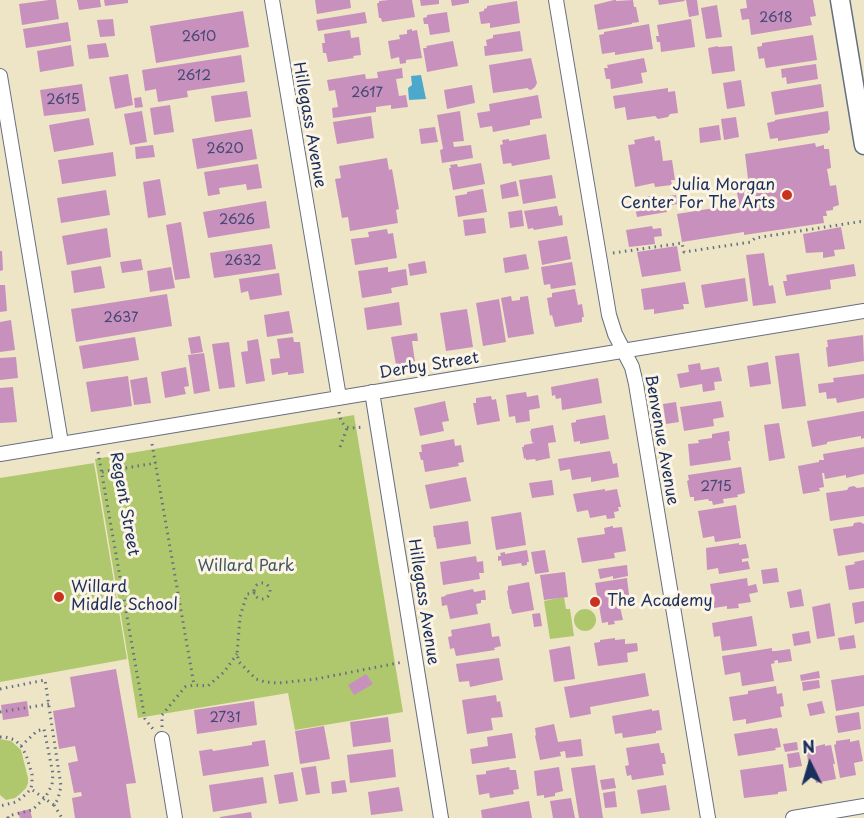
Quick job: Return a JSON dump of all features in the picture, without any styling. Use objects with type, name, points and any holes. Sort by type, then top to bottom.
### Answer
[{"type":"street","name":"Hillegass Avenue","points":[[272,0],[338,398]]},
{"type":"street","name":"Benvenue Avenue","points":[[556,0],[609,315],[615,334],[632,367],[636,384],[708,818]]},
{"type":"street","points":[[840,0],[864,145]]},
{"type":"street","points":[[0,76],[61,443]]},
{"type":"street","name":"Derby Street","points":[[0,454],[864,311]]},
{"type":"street","name":"Hillegass Avenue","points":[[372,392],[441,818]]},
{"type":"street","points":[[162,739],[175,818]]},
{"type":"street","points":[[793,818],[864,806]]},
{"type":"path","points":[[600,255],[682,243],[684,252],[864,221]]},
{"type":"path","points":[[338,398],[341,421],[347,428],[377,425]]},
{"type":"path","points":[[340,447],[347,428]]},
{"type":"path","points":[[150,429],[194,685]]},
{"type":"path","name":"Regent Street","points":[[96,437],[145,719],[162,739]]},
{"type":"path","points":[[102,472],[156,463]]},
{"type":"path","points":[[259,584],[267,585],[270,589],[269,594],[264,598],[259,598],[255,593],[255,588],[259,584]]},
{"type":"path","points":[[255,593],[247,594],[240,617],[237,654],[239,662],[256,678],[265,682],[316,680],[416,659]]},
{"type":"path","points":[[162,739],[162,715],[184,687],[208,686],[224,672],[237,654]]},
{"type":"path","points":[[0,689],[45,681],[61,786],[54,805]]},
{"type":"path","points":[[0,712],[49,705]]},
{"type":"path","points":[[8,818],[8,816],[32,810],[45,798],[52,784],[53,774],[44,729],[37,731],[21,746]]},
{"type":"path","points":[[0,737],[15,740],[21,746],[32,774],[31,789],[16,801],[0,806]]},
{"type":"path","points":[[31,789],[54,805],[62,818]]},
{"type":"green space","name":"Willard Park","points":[[354,415],[403,712],[295,730],[288,693],[138,718],[95,459]]},
{"type":"green space","points":[[94,463],[127,659],[0,682],[0,478]]},
{"type":"green space","points":[[564,597],[566,609],[570,609],[574,636],[550,639],[544,601]]},
{"type":"green space","points":[[585,609],[593,612],[596,620],[593,628],[585,631],[577,628],[574,620],[577,612]]},
{"type":"green space","points":[[0,739],[11,741],[21,750],[28,778],[26,788],[15,798],[6,800],[0,795]]},
{"type":"water","points":[[421,75],[426,99],[409,100],[408,88],[412,85],[411,76]]},
{"type":"building","points":[[56,0],[59,19],[22,25],[19,4]]},
{"type":"building","points":[[77,0],[100,0],[101,7],[79,10]]},
{"type":"building","points":[[104,0],[128,0],[128,3],[105,6]]},
{"type":"building","points":[[315,0],[350,0],[351,8],[317,14]]},
{"type":"building","points":[[389,0],[412,0],[415,17],[382,22],[379,18],[377,3]]},
{"type":"building","points":[[420,0],[439,0],[439,4],[421,6]]},
{"type":"building","points":[[451,0],[469,0],[469,3],[452,6]]},
{"type":"building","points":[[616,0],[633,0],[639,22],[598,30],[594,5]]},
{"type":"building","points":[[658,0],[684,0],[685,1],[659,5]]},
{"type":"building","points":[[686,0],[697,0],[699,15],[689,17]]},
{"type":"building","points":[[746,0],[813,0],[816,16],[810,17],[812,25],[751,35],[749,19],[742,20],[740,9],[747,8]]},
{"type":"building","points":[[517,1],[520,23],[490,28],[490,23],[481,24],[479,12],[484,11],[487,6]]},
{"type":"building","points":[[717,5],[722,37],[706,39],[701,8]]},
{"type":"building","points":[[243,11],[249,47],[156,63],[150,26]]},
{"type":"building","points":[[365,12],[367,23],[318,31],[316,20]]},
{"type":"building","points":[[447,12],[450,32],[430,35],[428,24],[424,24],[423,18],[427,15]]},
{"type":"building","points":[[113,19],[115,36],[100,37],[97,20]]},
{"type":"building","points":[[691,19],[695,47],[661,52],[660,42],[657,42],[656,36],[659,36],[657,25]]},
{"type":"building","points":[[68,22],[71,41],[26,48],[23,29]]},
{"type":"building","points":[[649,24],[653,49],[615,55],[615,52],[602,54],[599,35],[604,32]]},
{"type":"building","points":[[412,29],[412,31],[417,30],[422,58],[406,60],[406,63],[400,64],[399,57],[391,59],[388,41],[400,39],[399,35],[407,34],[407,30]]},
{"type":"building","points":[[350,30],[351,38],[359,37],[361,55],[328,62],[326,53],[323,53],[324,34]]},
{"type":"building","points":[[520,31],[523,51],[485,56],[486,40],[493,38],[493,35]]},
{"type":"building","points":[[813,35],[817,60],[766,68],[764,58],[759,59],[757,47],[762,46],[762,43]]},
{"type":"building","points":[[453,41],[458,66],[427,72],[423,48]]},
{"type":"building","points":[[106,43],[109,57],[89,59],[87,45]]},
{"type":"building","points":[[71,45],[74,66],[40,72],[37,51]]},
{"type":"building","points":[[732,46],[735,71],[712,74],[708,48]]},
{"type":"building","points":[[241,55],[245,82],[187,91],[188,97],[158,102],[156,89],[145,91],[142,70]]},
{"type":"building","points":[[531,58],[537,83],[535,87],[531,90],[528,88],[493,93],[489,65]]},
{"type":"building","points":[[644,58],[647,72],[641,73],[643,83],[611,89],[610,79],[606,79],[604,68],[608,68],[607,65]]},
{"type":"building","points":[[816,64],[818,79],[787,84],[786,77],[782,78],[781,69]]},
{"type":"building","points":[[402,68],[403,78],[396,79],[399,96],[406,95],[408,107],[391,109],[391,105],[376,107],[376,112],[333,118],[332,108],[338,107],[335,90],[329,91],[327,80],[365,74],[366,79],[378,78],[377,72]]},
{"type":"building","points":[[128,74],[133,105],[115,109],[109,77]]},
{"type":"building","points":[[741,80],[745,106],[727,109],[723,83]]},
{"type":"building","points":[[82,84],[86,111],[44,116],[40,90]]},
{"type":"building","points":[[821,84],[824,107],[775,115],[771,92]]},
{"type":"building","points":[[472,85],[475,103],[447,109],[444,90]]},
{"type":"building","points":[[668,88],[668,92],[675,91],[678,113],[670,114],[668,117],[658,119],[655,116],[627,120],[625,107],[615,109],[613,96]]},
{"type":"building","points":[[247,91],[251,117],[215,122],[211,96]]},
{"type":"building","points":[[538,95],[542,118],[530,120],[530,125],[493,132],[492,126],[480,128],[477,113],[490,111],[489,104]]},
{"type":"building","points":[[141,97],[143,107],[135,108],[134,98]]},
{"type":"building","points":[[170,105],[174,132],[154,135],[150,108]]},
{"type":"building","points":[[142,111],[147,142],[130,145],[124,114]]},
{"type":"building","points":[[460,111],[464,141],[453,142],[454,147],[471,145],[473,158],[442,163],[440,150],[443,149],[437,115]]},
{"type":"building","points":[[828,111],[830,130],[828,133],[778,141],[778,138],[770,139],[767,123]]},
{"type":"building","points":[[371,116],[374,138],[337,144],[333,122]]},
{"type":"building","points":[[736,117],[739,137],[724,140],[721,119]]},
{"type":"building","points":[[89,118],[94,145],[54,152],[49,125]]},
{"type":"building","points":[[719,125],[721,140],[700,143],[699,128]]},
{"type":"building","points":[[435,127],[438,142],[421,144],[419,129]]},
{"type":"building","points":[[252,129],[257,159],[197,169],[192,139]]},
{"type":"building","points":[[546,134],[550,159],[512,166],[511,163],[503,164],[500,145],[503,144],[502,140],[509,139],[509,141]]},
{"type":"building","points":[[654,136],[655,141],[660,140],[663,161],[672,160],[675,180],[671,180],[672,185],[655,187],[654,183],[635,187],[628,145],[635,144],[634,140]]},
{"type":"building","name":"Julia Morgan Center For The Arts","points":[[815,143],[816,147],[824,145],[824,149],[829,149],[831,168],[827,169],[830,186],[836,185],[839,205],[833,207],[833,210],[826,211],[827,216],[823,216],[824,223],[682,242],[677,214],[739,204],[735,181],[748,179],[745,154]]},
{"type":"building","points":[[153,145],[155,157],[136,159],[135,147]]},
{"type":"building","points":[[113,152],[116,176],[62,184],[58,160]]},
{"type":"building","points":[[387,158],[389,170],[392,169],[399,209],[396,210],[398,223],[350,231],[348,217],[342,218],[335,179],[341,178],[339,166]]},
{"type":"building","points":[[481,163],[485,184],[453,190],[450,165],[457,164],[458,167]]},
{"type":"building","points":[[258,164],[262,188],[247,190],[246,184],[219,188],[220,194],[208,196],[204,172]]},
{"type":"building","points":[[552,175],[556,198],[523,204],[519,180]]},
{"type":"building","points":[[160,179],[166,215],[148,218],[143,182]]},
{"type":"building","points":[[516,181],[519,196],[502,199],[500,185]]},
{"type":"building","points":[[483,189],[487,212],[458,217],[455,196]]},
{"type":"building","points":[[106,190],[110,215],[61,223],[57,198]]},
{"type":"building","points":[[657,195],[657,198],[676,195],[677,204],[666,206],[667,212],[637,217],[634,202],[637,202],[636,198]]},
{"type":"building","points":[[266,201],[270,228],[208,238],[203,212]]},
{"type":"building","points":[[557,206],[559,216],[562,215],[563,225],[528,229],[524,211]]},
{"type":"building","points":[[522,210],[524,226],[510,228],[508,212]]},
{"type":"building","points":[[484,218],[486,233],[465,236],[463,220]]},
{"type":"building","points":[[181,222],[190,278],[175,280],[166,225]]},
{"type":"building","points":[[652,226],[653,229],[661,228],[662,236],[654,237],[655,244],[629,247],[626,230]]},
{"type":"building","points":[[841,227],[845,249],[834,250],[835,256],[823,258],[823,252],[806,253],[803,234]]},
{"type":"building","points":[[107,228],[111,257],[67,265],[62,236]]},
{"type":"building","points":[[387,229],[388,234],[393,233],[397,258],[355,265],[351,239],[369,237],[368,232]]},
{"type":"building","points":[[567,236],[571,259],[542,265],[538,241]]},
{"type":"building","points":[[272,244],[276,269],[214,278],[210,253]]},
{"type":"building","points":[[677,246],[681,271],[642,277],[637,252]]},
{"type":"building","points":[[0,251],[2,251],[3,270],[0,271]]},
{"type":"building","points":[[764,253],[769,286],[773,285],[776,303],[753,306],[746,255]]},
{"type":"building","points":[[526,254],[529,269],[505,273],[503,258]]},
{"type":"building","points":[[141,259],[143,270],[122,273],[120,262]]},
{"type":"building","points":[[425,261],[427,273],[410,276],[408,264]]},
{"type":"building","points":[[572,262],[576,285],[551,289],[550,284],[544,285],[541,267]]},
{"type":"building","points":[[854,264],[856,276],[830,280],[831,289],[786,296],[783,281],[787,281],[786,275]]},
{"type":"building","points":[[101,266],[105,288],[74,293],[71,271]]},
{"type":"building","points":[[171,267],[175,288],[150,292],[147,271]]},
{"type":"building","points":[[388,267],[388,272],[406,269],[408,285],[391,288],[392,293],[362,298],[358,271]]},
{"type":"building","points":[[279,273],[282,295],[250,300],[248,291],[241,293],[239,279]]},
{"type":"building","points":[[745,278],[748,301],[705,308],[701,285]]},
{"type":"building","points":[[685,282],[689,304],[683,304],[684,309],[654,314],[654,309],[644,310],[641,289]]},
{"type":"building","points":[[0,285],[5,285],[7,311],[0,312]]},
{"type":"building","points":[[575,289],[578,305],[582,304],[584,317],[582,317],[582,322],[555,327],[552,315],[550,316],[547,298],[552,297],[552,293]]},
{"type":"building","points":[[167,294],[172,326],[76,342],[71,309]]},
{"type":"building","points":[[511,296],[512,301],[528,296],[534,334],[508,338],[501,298]]},
{"type":"building","points":[[499,299],[506,342],[483,346],[476,303]]},
{"type":"building","points":[[399,302],[402,325],[367,330],[364,308]]},
{"type":"building","points":[[467,309],[473,347],[446,351],[440,313]]},
{"type":"building","points":[[289,311],[293,333],[267,337],[264,315]]},
{"type":"building","points":[[11,320],[15,350],[0,352],[0,322]]},
{"type":"building","points":[[417,333],[418,341],[412,341],[415,362],[396,365],[391,337]]},
{"type":"building","points":[[863,335],[864,361],[828,367],[827,340]]},
{"type":"building","points":[[200,336],[203,352],[191,354],[188,338]]},
{"type":"building","points":[[135,337],[139,360],[83,369],[79,346]]},
{"type":"building","points":[[293,337],[294,342],[300,342],[304,373],[288,375],[288,372],[272,375],[270,359],[280,358],[277,339]]},
{"type":"building","points":[[258,339],[265,381],[246,384],[241,352],[248,351],[247,341]]},
{"type":"building","points":[[229,342],[235,387],[219,389],[212,344]]},
{"type":"building","points":[[204,353],[210,391],[194,394],[188,355]]},
{"type":"building","points":[[799,353],[806,406],[782,409],[775,356]]},
{"type":"building","points":[[16,357],[18,378],[0,380],[0,358]]},
{"type":"building","points":[[768,362],[771,384],[750,387],[747,366]]},
{"type":"building","points":[[700,363],[701,370],[719,367],[722,381],[714,382],[715,390],[703,392],[702,384],[680,388],[677,374],[689,372],[688,365]]},
{"type":"building","points":[[186,367],[189,386],[184,387],[186,394],[165,398],[161,372]]},
{"type":"building","points":[[864,374],[864,398],[837,403],[836,398],[827,399],[826,392],[819,393],[818,384],[834,382],[833,378]]},
{"type":"building","points":[[128,376],[132,406],[91,412],[86,382]]},
{"type":"building","points":[[147,377],[151,403],[134,405],[130,380]]},
{"type":"building","points":[[598,378],[602,403],[562,410],[561,398],[556,399],[555,395],[552,396],[551,387]]},
{"type":"building","points":[[13,387],[17,422],[0,423],[0,388]]},
{"type":"building","points":[[526,392],[527,397],[538,395],[540,408],[529,410],[530,421],[516,423],[515,416],[509,417],[506,395]]},
{"type":"building","points":[[491,396],[492,400],[496,399],[500,421],[477,425],[473,403],[476,403],[476,398]]},
{"type":"building","points":[[445,401],[449,421],[442,422],[444,431],[420,436],[414,408]]},
{"type":"building","points":[[721,401],[724,417],[713,419],[714,426],[684,431],[680,407]]},
{"type":"building","points":[[676,402],[679,422],[666,424],[663,404]]},
{"type":"building","points":[[864,411],[864,438],[861,439],[861,436],[812,447],[807,421]]},
{"type":"building","points":[[605,415],[609,439],[580,444],[580,441],[574,442],[571,423]]},
{"type":"building","points":[[779,423],[785,458],[769,461],[764,425]]},
{"type":"building","points":[[553,425],[556,442],[548,443],[550,458],[536,461],[535,459],[524,459],[522,447],[534,443],[531,429]]},
{"type":"building","points":[[729,431],[731,460],[690,466],[688,444],[699,443],[698,440],[712,438],[712,434]]},
{"type":"building","points":[[454,439],[455,446],[461,445],[464,462],[458,463],[459,466],[425,472],[419,452],[422,452],[421,445]]},
{"type":"building","points":[[864,447],[864,474],[825,479],[822,473],[824,487],[819,488],[820,491],[803,494],[798,466],[824,460],[823,454]]},
{"type":"building","points":[[610,451],[613,464],[617,463],[619,477],[591,482],[591,477],[572,480],[570,469],[560,471],[558,459]]},
{"type":"building","points":[[741,467],[745,493],[737,495],[738,497],[723,499],[724,503],[713,505],[708,499],[694,501],[694,497],[690,497],[688,475]]},
{"type":"building","points":[[466,477],[471,501],[430,509],[425,485]]},
{"type":"building","points":[[552,480],[554,495],[532,498],[529,483]]},
{"type":"building","points":[[854,486],[864,487],[864,516],[830,521],[826,493],[847,490]]},
{"type":"building","points":[[605,489],[605,491],[617,489],[621,507],[618,507],[619,511],[614,512],[615,518],[607,519],[606,515],[590,518],[588,510],[577,512],[573,494]]},
{"type":"building","points":[[736,505],[741,538],[715,542],[714,536],[703,538],[698,511]]},
{"type":"building","points":[[521,512],[526,545],[496,550],[491,517]]},
{"type":"building","points":[[468,521],[471,544],[437,549],[433,526]]},
{"type":"building","points":[[854,523],[864,524],[864,552],[838,556],[833,529],[853,526]]},
{"type":"building","points":[[613,526],[613,528],[622,527],[626,551],[614,553],[615,558],[582,563],[577,538],[605,534],[604,528]]},
{"type":"building","points":[[739,543],[739,545],[746,544],[749,558],[742,559],[742,562],[748,561],[750,569],[719,574],[718,568],[707,570],[706,548]]},
{"type":"building","points":[[527,550],[529,562],[527,565],[522,566],[521,563],[502,566],[501,560],[498,561],[500,553]]},
{"type":"building","points":[[545,550],[549,572],[535,574],[531,552]]},
{"type":"building","points":[[476,556],[477,562],[483,561],[484,573],[479,573],[480,579],[443,585],[440,562]]},
{"type":"building","points":[[864,560],[864,588],[849,590],[845,566]]},
{"type":"building","points":[[627,565],[628,576],[600,579],[598,569]]},
{"type":"building","points":[[777,568],[779,582],[763,584],[761,570]]},
{"type":"building","points":[[565,572],[568,597],[544,600],[540,575]]},
{"type":"building","points":[[627,578],[629,595],[624,596],[626,606],[620,607],[623,620],[614,621],[615,624],[608,625],[608,622],[602,623],[595,583]]},
{"type":"building","points":[[747,578],[748,586],[756,584],[758,592],[749,594],[751,602],[738,604],[739,608],[727,609],[727,606],[714,608],[710,584]]},
{"type":"building","points":[[529,582],[534,610],[512,614],[508,586]]},
{"type":"building","points":[[473,589],[474,592],[485,590],[486,600],[481,600],[481,603],[476,604],[478,614],[450,619],[447,605],[442,606],[441,597]]},
{"type":"building","points":[[801,589],[804,606],[790,608],[787,592]]},
{"type":"building","points":[[864,601],[864,622],[855,624],[852,603]]},
{"type":"building","points":[[830,603],[835,636],[817,639],[812,607]]},
{"type":"building","points":[[540,613],[542,626],[534,627],[532,614]]},
{"type":"building","points":[[752,616],[757,646],[722,651],[720,636],[714,637],[712,623]]},
{"type":"building","points":[[490,623],[492,637],[499,636],[501,646],[494,648],[495,650],[456,656],[454,648],[450,649],[448,637],[452,636],[451,630]]},
{"type":"building","points":[[809,631],[811,643],[794,646],[792,634]]},
{"type":"building","points":[[854,635],[856,648],[840,650],[838,638]]},
{"type":"building","points":[[615,638],[615,640],[625,639],[625,644],[637,643],[638,651],[627,653],[628,662],[598,666],[594,643]]},
{"type":"building","points":[[570,646],[575,679],[554,682],[549,650]]},
{"type":"building","points":[[772,648],[772,651],[790,649],[792,661],[778,663],[778,660],[771,664],[774,681],[742,686],[740,672],[725,675],[722,656]]},
{"type":"building","points":[[499,658],[503,680],[470,687],[469,681],[459,682],[456,664]]},
{"type":"building","points":[[116,669],[136,783],[126,784],[131,818],[75,818],[72,798],[82,796],[81,792],[74,793],[68,763],[78,761],[75,746],[59,749],[53,711],[75,707],[70,677]]},
{"type":"building","points":[[819,671],[820,678],[801,681],[800,675]]},
{"type":"building","points":[[645,673],[649,696],[590,707],[591,714],[570,718],[564,687]]},
{"type":"building","points":[[366,674],[373,684],[354,695],[348,685]]},
{"type":"building","points":[[864,675],[864,706],[836,711],[831,680]]},
{"type":"building","points":[[819,680],[820,688],[803,691],[802,682]]},
{"type":"building","points":[[776,686],[777,694],[782,693],[784,706],[780,707],[782,717],[746,724],[746,719],[733,721],[729,697]]},
{"type":"building","points":[[496,695],[497,702],[500,701],[503,717],[491,718],[493,730],[467,734],[462,700]]},
{"type":"building","points":[[27,701],[29,716],[3,720],[1,705]]},
{"type":"building","points":[[254,701],[257,725],[197,734],[194,710]]},
{"type":"building","points":[[822,701],[825,713],[810,716],[807,704]]},
{"type":"building","points":[[652,709],[652,711],[659,710],[662,730],[623,738],[622,733],[615,734],[612,716]]},
{"type":"building","points":[[859,712],[861,729],[838,733],[835,716]]},
{"type":"building","points":[[388,717],[391,742],[353,747],[350,722]]},
{"type":"building","points":[[554,724],[558,742],[581,739],[583,756],[566,758],[565,751],[560,752],[561,756],[540,760],[535,728]]},
{"type":"building","points":[[324,726],[330,759],[300,764],[295,731]]},
{"type":"building","points":[[777,728],[781,747],[775,748],[776,750],[738,756],[734,734]]},
{"type":"building","points":[[512,733],[516,758],[472,764],[470,749],[488,746],[487,737]]},
{"type":"building","points":[[850,739],[850,742],[859,740],[863,761],[854,763],[856,775],[840,778],[834,745],[836,741]]},
{"type":"building","points":[[265,740],[269,766],[203,776],[199,751],[252,745],[252,742]]},
{"type":"building","points":[[797,742],[798,750],[785,752],[783,744]]},
{"type":"building","points":[[659,743],[666,764],[662,764],[664,775],[632,780],[631,775],[627,776],[625,766],[629,765],[626,748]]},
{"type":"building","points":[[825,744],[825,746],[831,745],[836,779],[816,783],[813,766],[809,767],[806,749]]},
{"type":"building","points":[[393,749],[396,777],[350,783],[347,755]]},
{"type":"building","points":[[799,752],[802,766],[789,768],[787,754]]},
{"type":"building","points":[[783,764],[787,791],[744,798],[740,770]]},
{"type":"building","points":[[595,765],[603,818],[579,818],[571,768]]},
{"type":"building","points":[[316,766],[320,793],[306,795],[301,768]]},
{"type":"building","points":[[509,767],[510,770],[516,770],[519,789],[513,790],[514,794],[490,798],[489,793],[479,795],[476,775]]},
{"type":"building","points":[[559,767],[563,791],[555,793],[555,796],[544,798],[544,795],[537,796],[534,771]]},
{"type":"building","points":[[293,772],[298,801],[279,804],[274,775]]},
{"type":"building","points":[[263,777],[267,803],[213,812],[209,785]]},
{"type":"building","points":[[614,778],[616,788],[602,790],[600,780]]},
{"type":"building","points":[[345,780],[347,792],[332,794],[331,782]]},
{"type":"building","points":[[666,785],[670,810],[641,814],[637,790]]},
{"type":"building","points":[[399,787],[403,811],[371,815],[368,792]]},
{"type":"building","points":[[615,791],[617,807],[605,808],[603,793]]},
{"type":"building","points":[[571,798],[575,818],[553,818],[550,801]]},
{"type":"building","points":[[529,801],[532,818],[482,818],[481,810]]},
{"type":"building","points":[[30,809],[32,818],[20,818],[18,812]]},
{"type":"building","points":[[251,812],[252,818],[220,818],[220,817]]},
{"type":"place","name":"Julia Morgan Center For The Arts","points":[[787,195]]},
{"type":"place","name":"Willard Middle School","points":[[59,597]]},
{"type":"place","name":"The Academy","points":[[595,602]]}]
